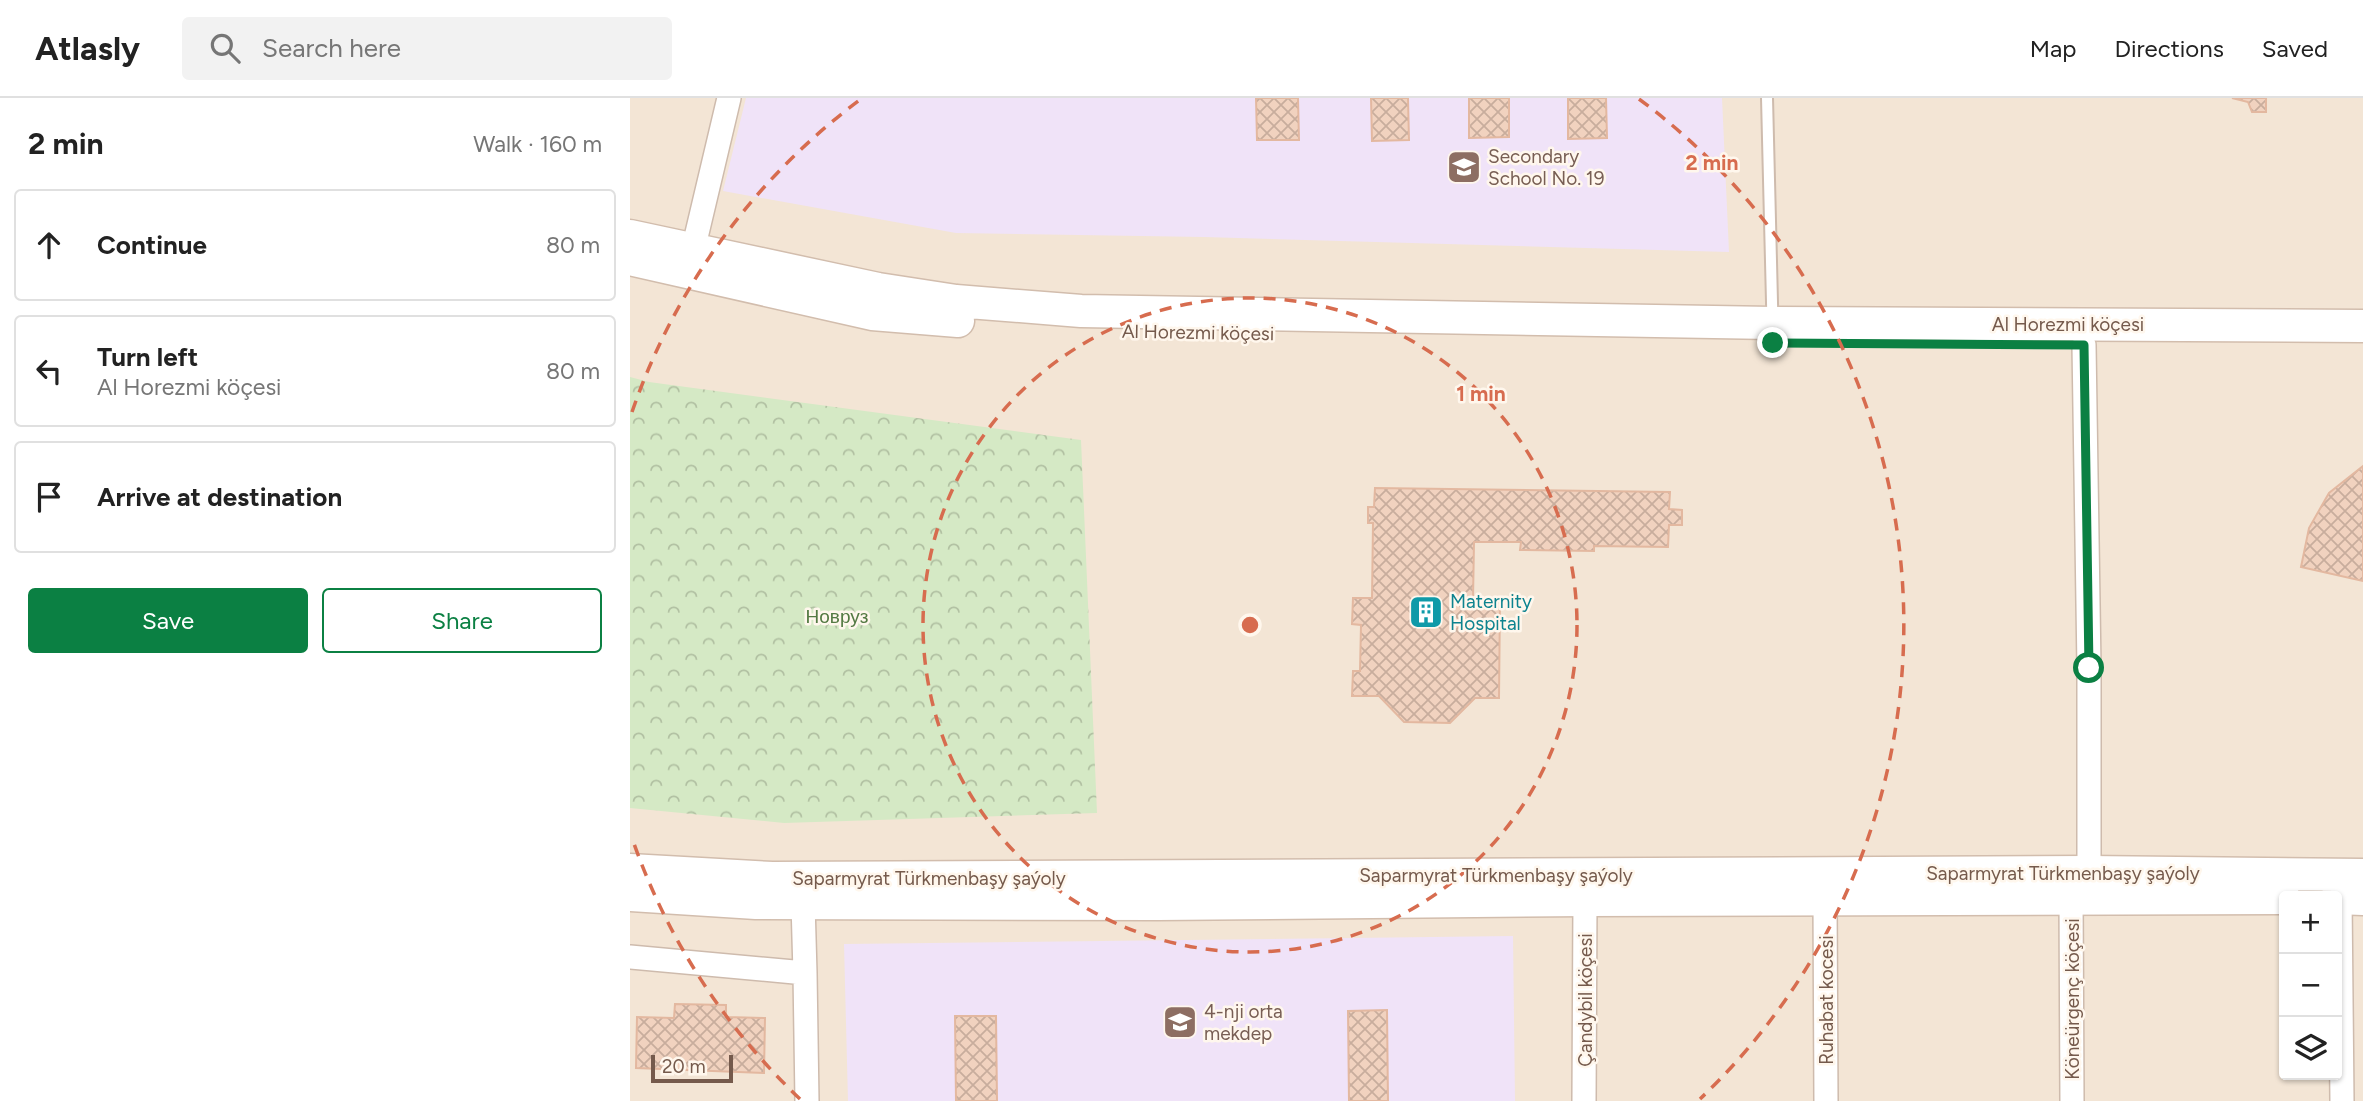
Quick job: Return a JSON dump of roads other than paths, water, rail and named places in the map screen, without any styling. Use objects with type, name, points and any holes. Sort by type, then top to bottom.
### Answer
[{"type":"street","points":[[693,250],[729,98]]},
{"type":"street","name":"Al Horezmi köçesi","points":[[630,236],[878,289],[956,302],[1081,311],[2084,345],[2363,347]]},
{"type":"street","name":"Al Horezmi köçesi","points":[[630,259],[872,314],[1052,330],[1772,333],[2363,326]]},
{"type":"street","points":[[2084,345],[2089,872]]},
{"type":"street","name":"Saparmyrat Türkmenbaşy şaýoly","points":[[630,870],[772,878],[2089,872],[2363,875]]},
{"type":"street","name":"Saparmyrat Türkmenbaşy şaýoly","points":[[630,895],[755,903],[1158,904],[2279,898]]},
{"type":"street","name":"Köneürgenç köçesi","points":[[2071,897],[2073,1101]]},
{"type":"street","name":"Ruhabat kocesi","points":[[1825,899],[1826,1101]]},
{"type":"street","points":[[2342,1101],[2347,899]]},
{"type":"street","name":"Çandybil köçesi","points":[[1584,1101],[1585,900]]},
{"type":"street","points":[[803,903],[807,1101]]},
{"type":"street","points":[[630,957],[805,973]]},
{"type":"lane","points":[[1767,98],[1772,333]]},
{"type":"place","name":"Secondary School No. 19","points":[[1464,167]]},
{"type":"place","name":"Maternity Hospital","points":[[1426,612]]},
{"type":"place","name":"4-nji orta mekdep","points":[[1180,1022]]},
{"type":"park label","name":"Новруз","points":[[837,616]]}]
